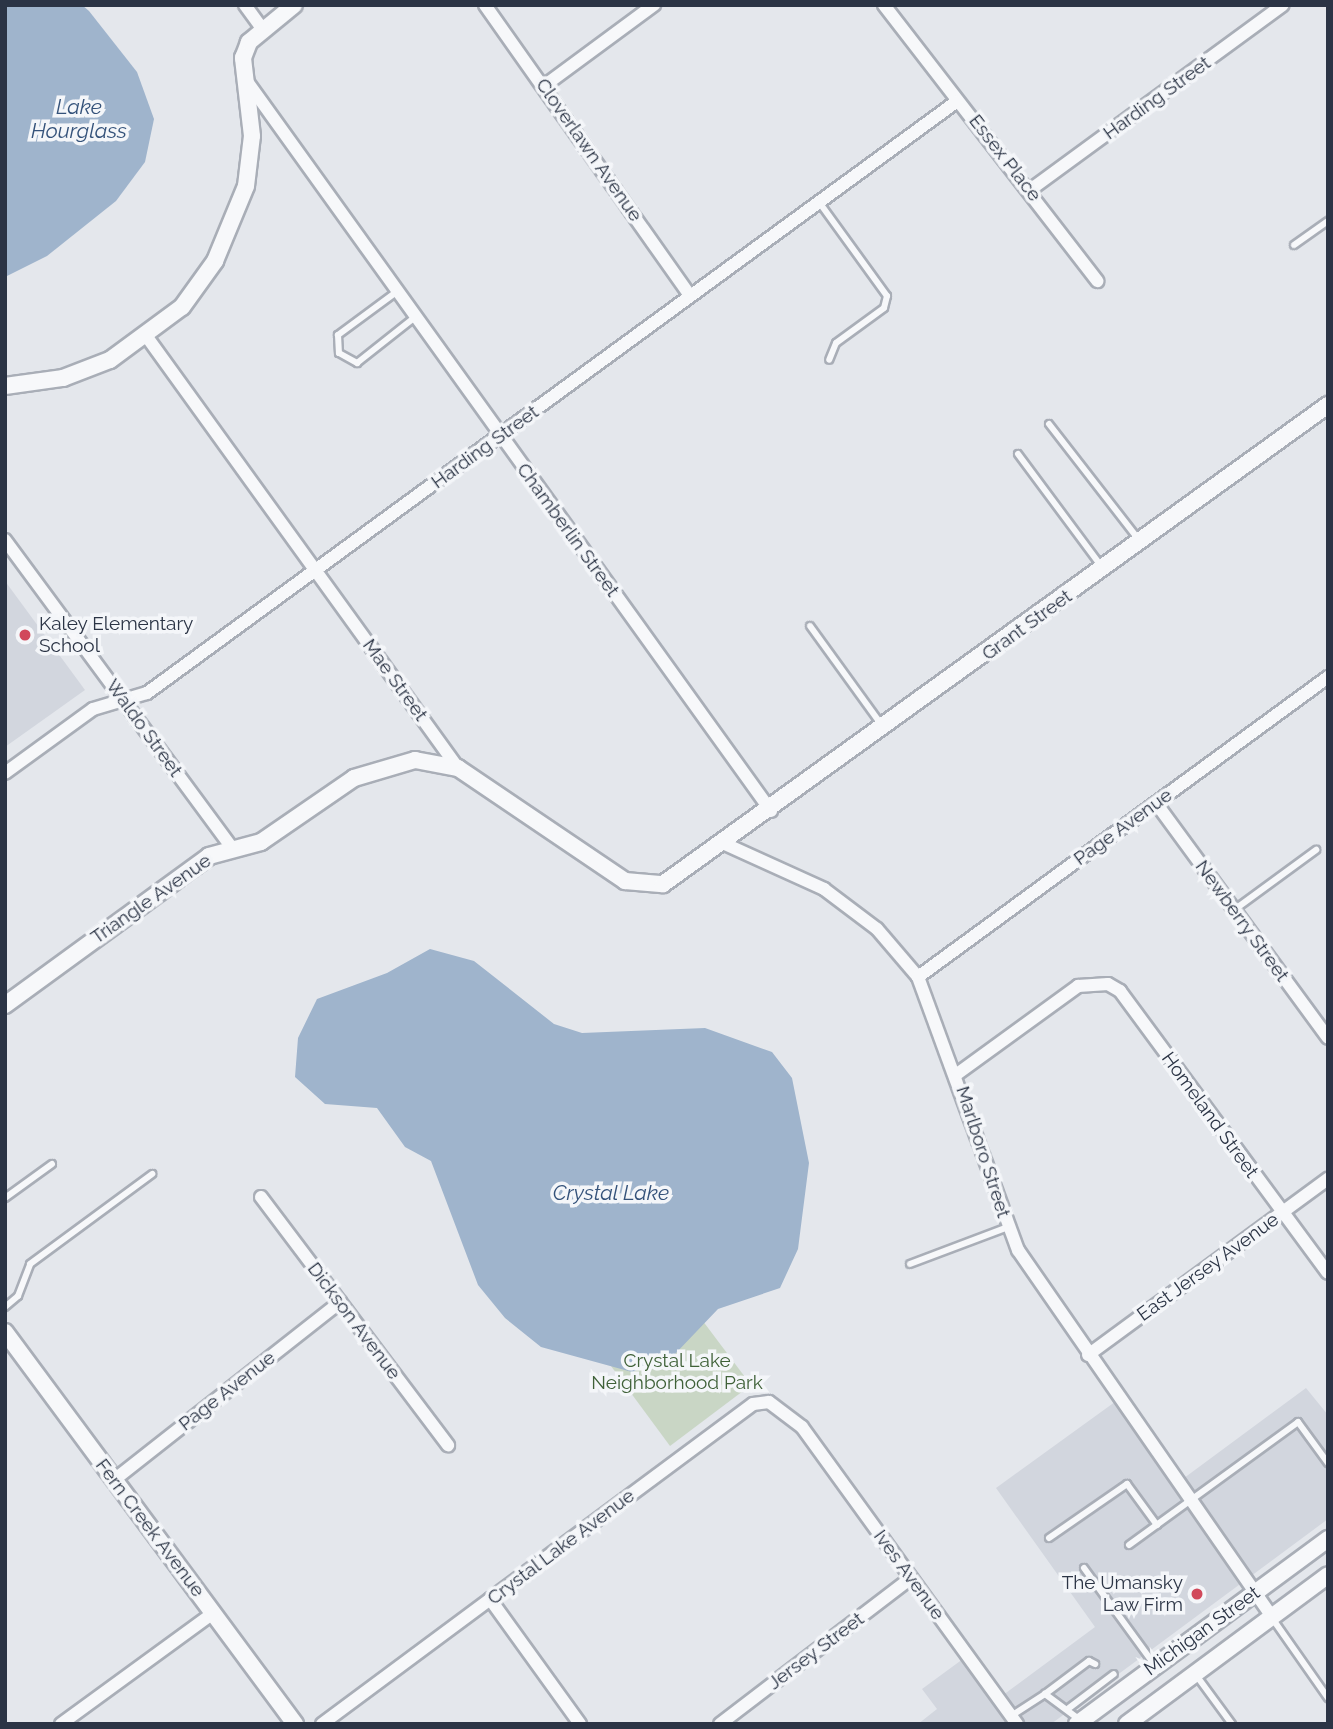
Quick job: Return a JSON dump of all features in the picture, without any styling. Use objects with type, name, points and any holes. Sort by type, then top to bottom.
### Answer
[{"type":"street","points":[[245,5],[262,28]]},
{"type":"street","points":[[5,386],[62,378],[147,338],[181,307],[234,223],[252,136],[244,77],[249,42],[262,28],[294,5]]},
{"type":"street","name":"Cloverlawn Avenue","points":[[485,5],[690,296]]},
{"type":"street","points":[[544,86],[654,5]]},
{"type":"street","name":"Essex Place","points":[[884,5],[956,102],[972,113],[1097,281]]},
{"type":"street","name":"Harding Street","points":[[1030,190],[1283,5]]},
{"type":"street","name":"Chamberlin Street","points":[[244,77],[419,315],[500,436],[771,811]]},
{"type":"street","name":"Harding Street","points":[[5,773],[93,709],[147,693],[956,102]]},
{"type":"street","name":"Mae Street","points":[[147,338],[458,768],[625,881],[663,884],[725,844]]},
{"type":"street","name":"Grant Street","points":[[725,844],[1328,405]]},
{"type":"street","name":"Waldo Street","points":[[5,540],[232,848]]},
{"type":"street","name":"Page Avenue","points":[[918,977],[1328,677]]},
{"type":"street","name":"Triangle Avenue","points":[[5,1004],[209,856],[261,842],[354,778],[415,760],[458,768]]},
{"type":"street","name":"Newberry Street","points":[[1156,803],[1328,1038]]},
{"type":"street","name":"Marlboro Street","points":[[725,844],[824,889],[877,929],[918,977],[957,1074],[1008,1227],[1088,1355],[1258,1590],[1272,1617]]},
{"type":"street","name":"Homeland Street","points":[[957,1074],[1078,986],[1094,982],[1120,991],[1328,1273]]},
{"type":"street","name":"East Jersey Avenue","points":[[1088,1355],[1328,1180]]},
{"type":"street","name":"Dickson Avenue","points":[[261,1197],[448,1445]]},
{"type":"street","name":"Page Avenue","points":[[114,1480],[340,1302]]},
{"type":"street","name":"Fern Creek Avenue","points":[[5,1332],[295,1724]]},
{"type":"street","name":"Crystal Lake Avenue","points":[[322,1724],[753,1404],[786,1409],[802,1427]]},
{"type":"street","name":"Ives Avenue","points":[[802,1427],[1014,1720]]},
{"type":"street","name":"Michigan Street","points":[[1079,1722],[1328,1539]]},
{"type":"street","name":"Michigan Street","points":[[1127,1724],[1328,1575]]},
{"type":"street","name":"Jersey Street","points":[[720,1724],[911,1578]]},
{"type":"street","points":[[490,1600],[580,1724]]},
{"type":"street","points":[[61,1724],[213,1613]]},
{"type":"lane","points":[[819,202],[887,296],[884,308],[836,343],[829,360]]},
{"type":"lane","points":[[1294,246],[1328,221]]},
{"type":"lane","points":[[400,289],[338,335],[335,346],[344,360],[357,363],[419,315]]},
{"type":"lane","points":[[1049,424],[1140,541]]},
{"type":"lane","points":[[1017,454],[1103,569]]},
{"type":"lane","points":[[810,626],[884,729]]},
{"type":"lane","points":[[1234,910],[1316,850]]},
{"type":"lane","points":[[5,1198],[52,1164]]},
{"type":"lane","points":[[5,1307],[18,1296],[30,1264],[152,1174]]},
{"type":"lane","points":[[910,1264],[1008,1227]]},
{"type":"lane","points":[[1129,1545],[1298,1422],[1328,1463]]},
{"type":"lane","points":[[1049,1538],[1127,1484],[1157,1525]]},
{"type":"lane","points":[[1084,1568],[1156,1665]]},
{"type":"lane","points":[[1272,1617],[1328,1698]]},
{"type":"lane","points":[[1014,1720],[1045,1694],[1095,1664]]},
{"type":"lane","points":[[1069,1708],[1113,1673],[1124,1689]]},
{"type":"lane","points":[[1195,1673],[1233,1724]]},
{"type":"lane","points":[[1045,1694],[1069,1708],[1079,1722]]},
{"type":"shaded area","name":"Kaley Elementary School","points":[[5,581],[85,690],[5,747]]},
{"type":"shaded area","points":[[1306,1388],[1328,1415],[1328,1519],[1051,1724],[918,1724],[937,1709],[922,1689],[967,1656],[999,1698],[1095,1627],[996,1488],[1119,1399],[1180,1481]]},
{"type":"green space","name":"Crystal Lake Neighborhood Park","points":[[678,1288],[751,1385],[670,1446],[566,1305]]},
{"type":"water","name":"Lake Hourglass","points":[[5,5],[82,5],[137,72],[154,119],[145,162],[116,201],[47,256],[5,277]]},
{"type":"water","name":"Crystal Lake","points":[[430,949],[474,961],[554,1024],[582,1033],[705,1028],[772,1052],[792,1078],[809,1163],[798,1249],[780,1288],[718,1309],[675,1354],[632,1372],[541,1347],[505,1318],[478,1285],[431,1161],[405,1147],[377,1108],[325,1104],[295,1077],[298,1038],[317,999],[387,973]]},
{"type":"place","name":"Kaley Elementary School","points":[[25,635]]},
{"type":"place","name":"The Umansky Law Firm","points":[[1197,1594]]}]
